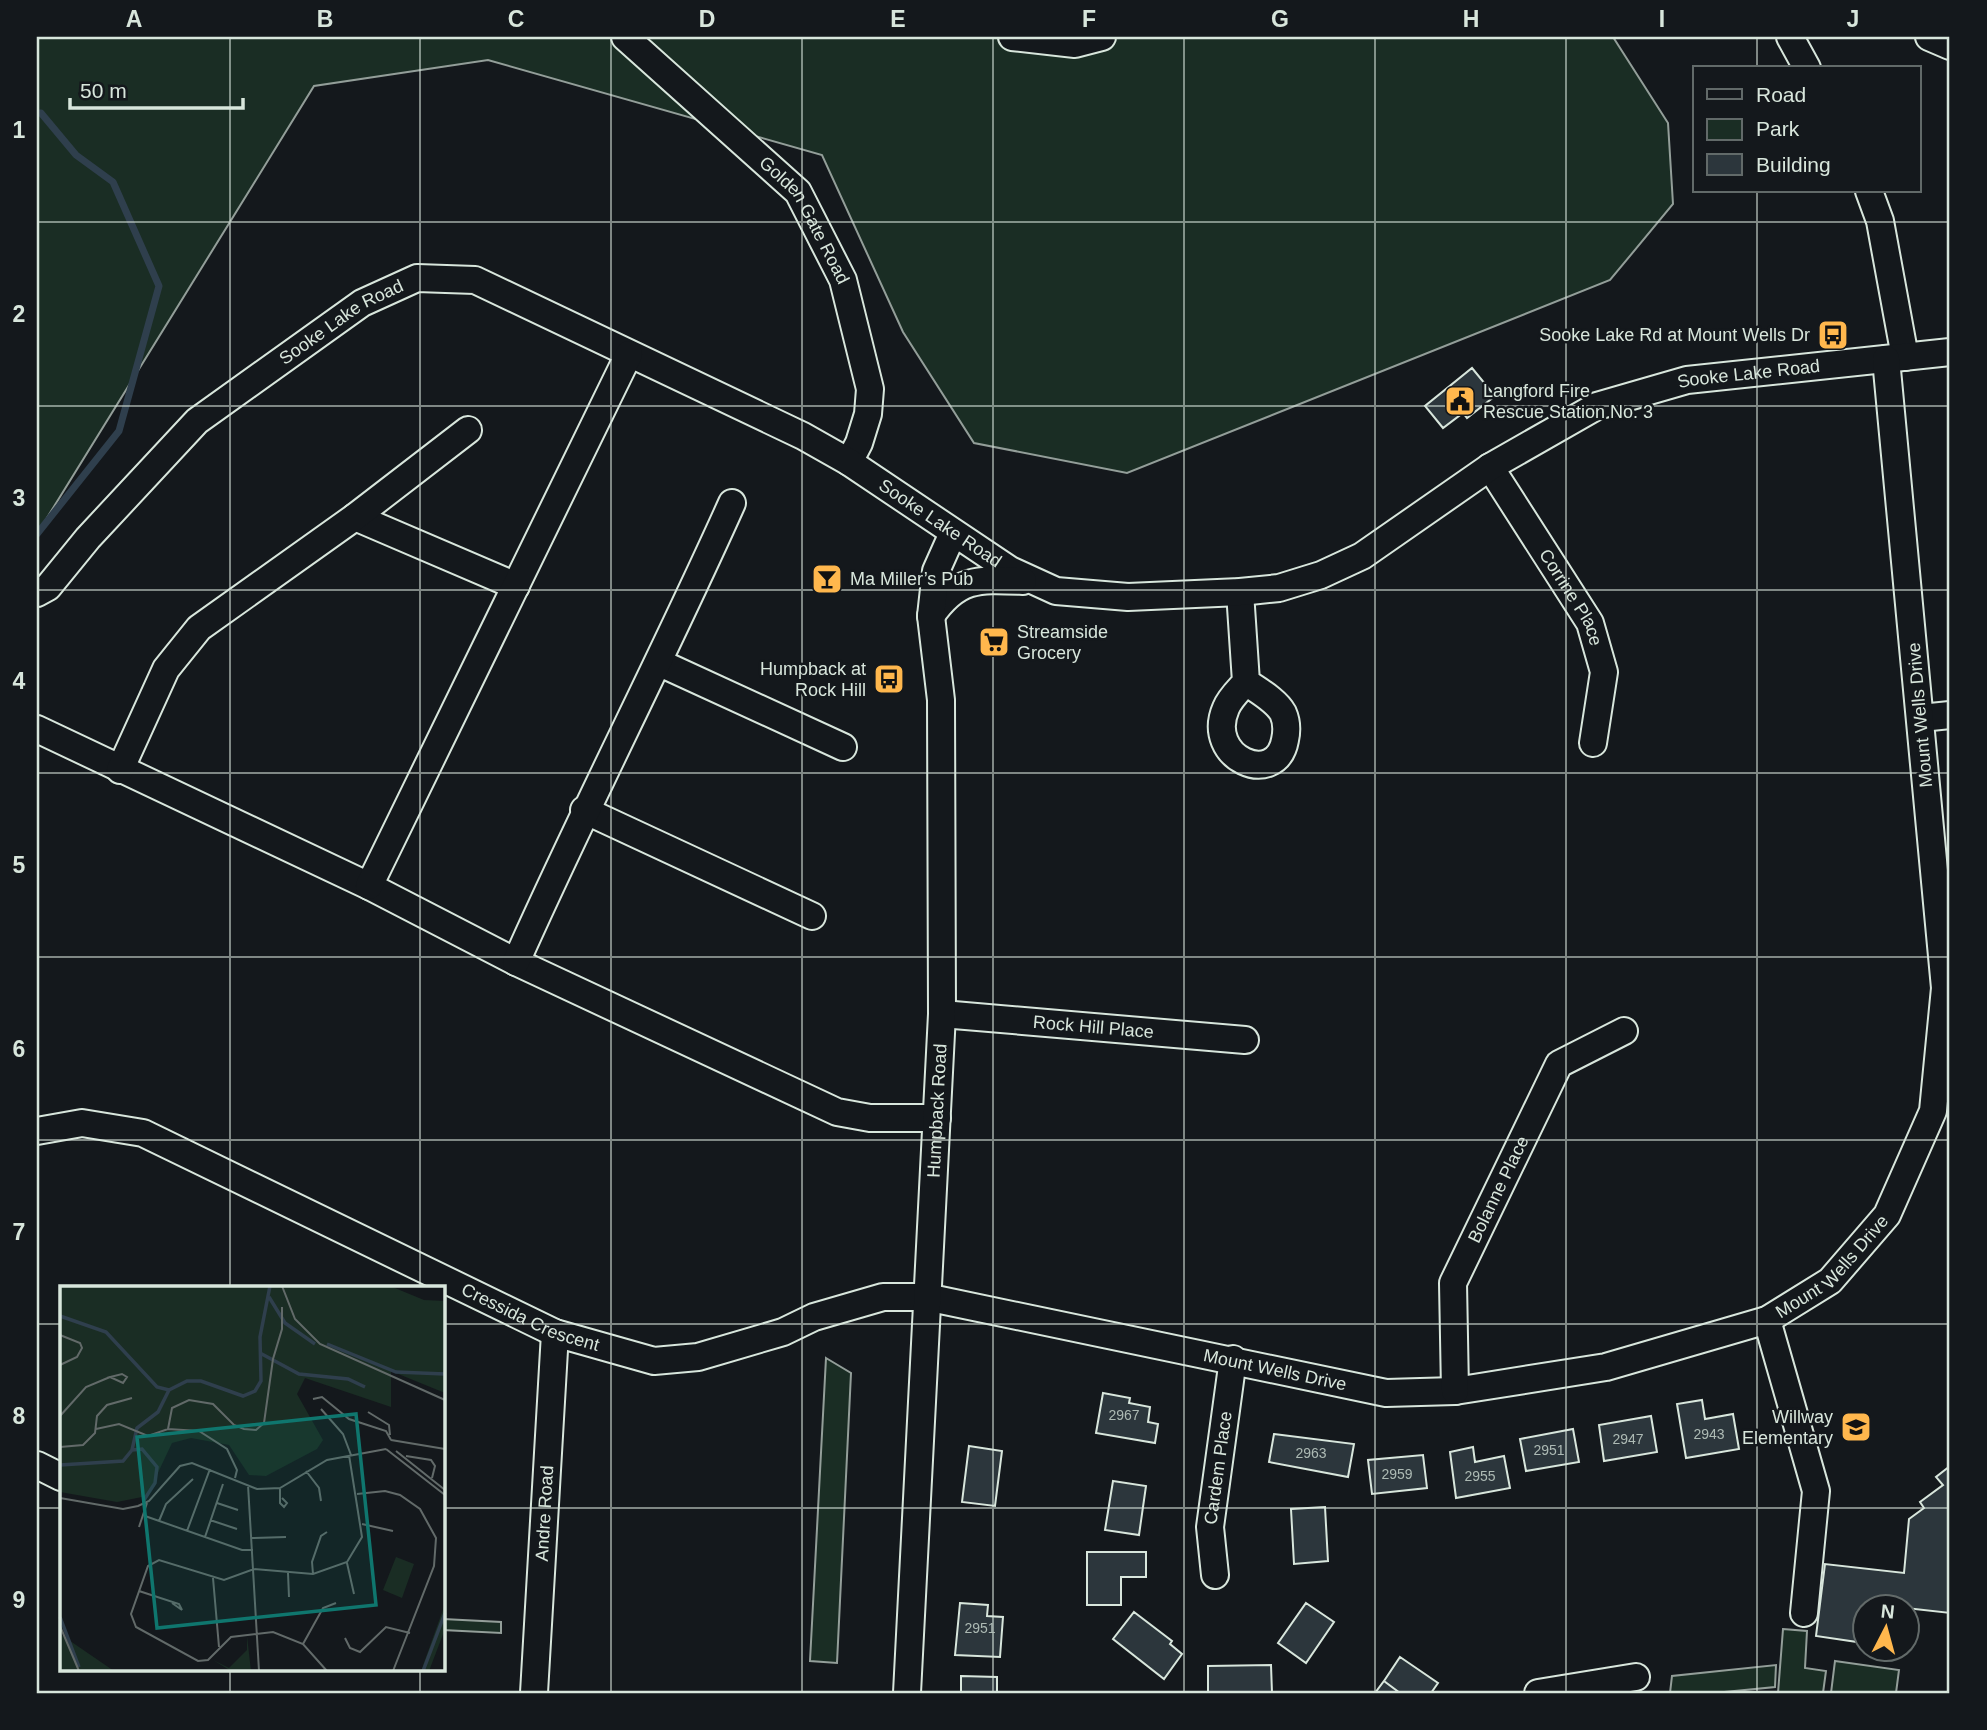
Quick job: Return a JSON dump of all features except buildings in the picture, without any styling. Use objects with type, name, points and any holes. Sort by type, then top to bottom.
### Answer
[{"type":"street","name":"Golden Gate Road","points":[[625,37],[798,191],[843,281],[870,389],[865,424],[849,462]]},
{"type":"street","points":[[1012,37],[1075,44],[1102,37]]},
{"type":"street","points":[[1790,37],[1806,66]]},
{"type":"street","points":[[1929,37],[1950,46]]},
{"type":"street","name":"Mount Wells Drive","points":[[926,1297],[1386,1393],[1455,1391],[1606,1367],[1767,1320],[1830,1281],[1887,1215],[1933,1111],[1947,989],[1921,718],[1896,358],[1880,221],[1869,192]]},
{"type":"street","name":"Sooke Lake Road","points":[[37,593],[48,587],[88,538],[197,421],[362,303],[417,278],[475,280],[803,436],[849,462],[1031,582],[1056,591],[1091,596],[1240,592],[1279,588],[1321,575],[1362,556],[1490,467],[1597,406],[1687,380],[1950,352]]},
{"type":"street","points":[[369,886],[629,354]]},
{"type":"street","points":[[120,770],[166,669],[199,628],[355,517],[468,430]]},
{"type":"street","name":"Corrine Place","points":[[1490,467],[1590,623],[1604,672],[1593,743]]},
{"type":"street","points":[[516,962],[584,810],[660,663],[732,503]]},
{"type":"street","points":[[355,517],[516,586]]},
{"type":"street","name":"Humpback Road","points":[[907,1693],[942,1014],[941,700],[931,616],[936,571],[953,533]]},
{"type":"street","points":[[931,616],[946,594],[966,583],[987,579],[1031,582]]},
{"type":"street","points":[[1240,592],[1246,682]]},
{"type":"street","points":[[660,663],[843,747]]},
{"type":"street","points":[[1921,718],[1950,715]]},
{"type":"street","points":[[37,729],[369,886],[516,962],[837,1112],[870,1118],[937,1118]]},
{"type":"street","points":[[584,810],[812,916]]},
{"type":"street","name":"Rock Hill Place","points":[[942,1014],[1245,1040]]},
{"type":"street","name":"Bolanne Place","points":[[1455,1391],[1453,1283],[1559,1064],[1624,1031]]},
{"type":"street","name":"Cressida Crescent","points":[[37,1131],[82,1123],[142,1133],[555,1333],[654,1361],[698,1357],[783,1332],[814,1317],[883,1297],[926,1297]]},
{"type":"street","points":[[1767,1320],[1816,1491],[1804,1614]]},
{"type":"street","name":"Andre Road","points":[[534,1693],[555,1333]]},
{"type":"street","name":"Cardem Place","points":[[1214,1575],[1210,1527],[1233,1359]]},
{"type":"street","points":[[37,1465],[60,1476]]},
{"type":"street","points":[[1538,1693],[1636,1677]]},
{"type":"green space","points":[[37,37],[1613,37],[1668,123],[1673,204],[1610,280],[1127,473],[974,443],[903,332],[822,155],[488,60],[314,86],[37,534]]},
{"type":"green space","points":[[826,1358],[851,1373],[837,1663],[810,1661]]},
{"type":"green space","points":[[444,1619],[501,1622],[501,1633],[444,1630]]},
{"type":"green space","points":[[1783,1629],[1807,1631],[1805,1668],[1826,1671],[1823,1693],[1778,1693]]},
{"type":"green space","points":[[1835,1661],[1899,1670],[1896,1693],[1831,1693]]},
{"type":"green space","points":[[1776,1665],[1775,1687],[1714,1693],[1670,1693],[1672,1676]]},
{"type":"waterway","points":[[37,113],[41,113],[76,155],[113,182],[159,286],[119,431],[37,534]]},
{"type":"place","name":"Sooke Lake Rd at Mount Wells Dr","points":[[1833,335]]},
{"type":"place","name":"Langford Fire Rescue Station No. 3","points":[[1460,401]]},
{"type":"place","name":"Ma Miller’s Pub","points":[[827,579]]},
{"type":"place","name":"Streamside Grocery","points":[[994,642]]},
{"type":"place","name":"Humpback at Rock Hill","points":[[889,679]]},
{"type":"place","name":"Willway Elementary","points":[[1856,1427]]}]
